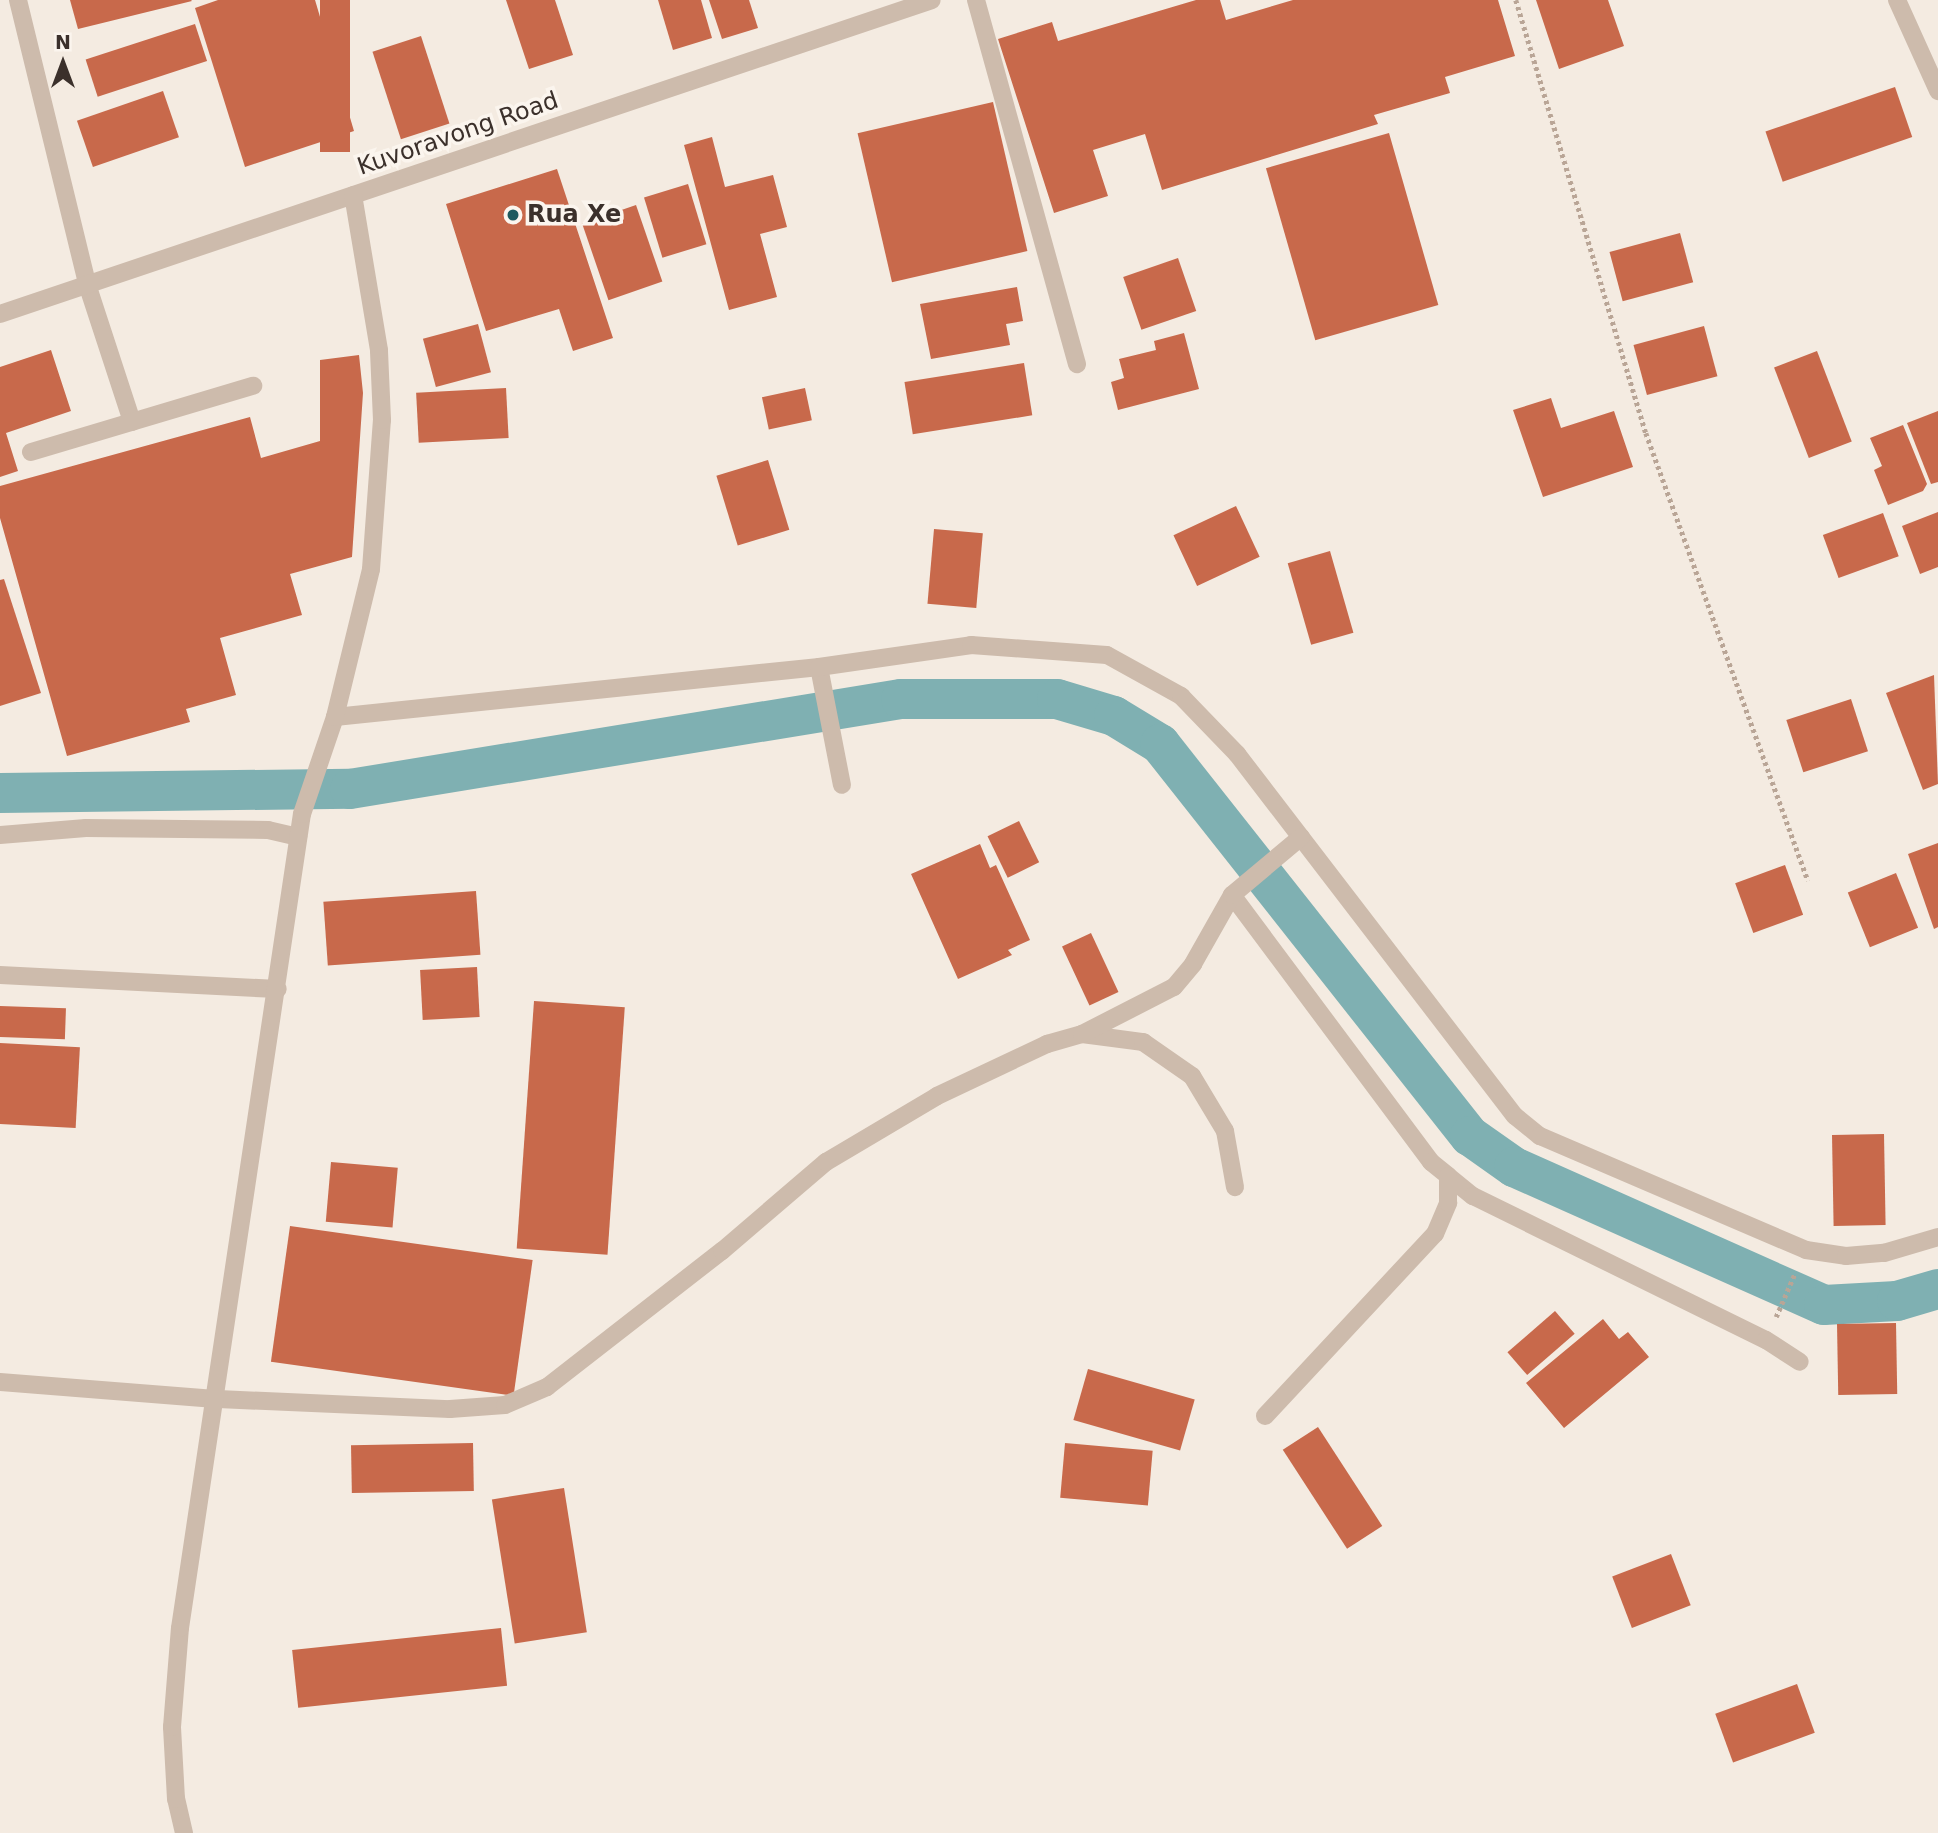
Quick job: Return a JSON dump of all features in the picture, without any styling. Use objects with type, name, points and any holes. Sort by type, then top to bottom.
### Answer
[{"type":"street","points":[[18,0],[87,284],[132,422]]},
{"type":"street","name":"Kuvoravong Road","points":[[0,314],[932,0]]},
{"type":"street","points":[[976,0],[1077,364]]},
{"type":"street","points":[[1897,0],[1938,91]]},
{"type":"street","points":[[184,1833],[176,1799],[172,1727],[179,1640],[218,1399],[302,814],[318,759],[335,717],[371,569],[382,420],[379,350],[352,195]]},
{"type":"street","points":[[31,452],[253,386]]},
{"type":"street","points":[[335,717],[819,667],[971,645],[1107,654],[1181,696],[1237,754],[1515,1116],[1540,1136],[1806,1250],[1846,1256],[1884,1253],[1938,1237]]},
{"type":"street","points":[[819,667],[842,785]]},
{"type":"street","points":[[0,835],[86,828],[268,830],[298,837]]},
{"type":"street","points":[[0,1381],[218,1399],[450,1409],[516,1400],[547,1387],[722,1251],[826,1162],[937,1096],[1046,1044],[1082,1034],[1174,987],[1193,964],[1232,895],[1301,837]]},
{"type":"street","points":[[1232,895],[1431,1162],[1448,1176],[1473,1196],[1766,1340],[1800,1362]]},
{"type":"street","points":[[0,975],[278,989]]},
{"type":"street","points":[[1082,1034],[1143,1042],[1192,1076],[1225,1131],[1235,1187]]},
{"type":"street","points":[[1265,1416],[1435,1234],[1448,1203],[1448,1176]]},
{"type":"path","points":[[1516,0],[1646,433],[1808,881]]},
{"type":"path","points":[[1766,1340],[1806,1250]]},
{"type":"building","points":[[70,0],[191,0],[192,1],[78,29]]},
{"type":"building","points":[[218,0],[315,0],[354,131],[245,167],[195,8]]},
{"type":"building","points":[[320,0],[350,0],[350,152],[320,152]]},
{"type":"building","points":[[506,0],[555,0],[573,55],[529,69]]},
{"type":"building","points":[[658,0],[701,0],[712,38],[673,50]]},
{"type":"building","points":[[709,0],[749,0],[758,28],[722,39]]},
{"type":"building","points":[[1196,0],[1220,0],[1226,20],[1293,0],[1498,0],[1515,56],[1445,77],[1450,93],[1374,115],[1378,124],[1162,190],[1145,134],[1093,150],[1108,196],[1054,213],[998,39],[1052,22],[1058,41]]},
{"type":"building","points":[[1536,0],[1608,0],[1624,46],[1559,69]]},
{"type":"building","points":[[195,24],[207,61],[98,97],[86,60]]},
{"type":"building","points":[[421,36],[449,123],[401,139],[372,52]]},
{"type":"building","points":[[1895,87],[1912,137],[1783,182],[1765,132]]},
{"type":"building","points":[[163,91],[179,137],[93,167],[77,121]]},
{"type":"building","points":[[993,102],[1027,251],[892,282],[858,133]]},
{"type":"building","points":[[1389,133],[1438,305],[1315,340],[1266,168]]},
{"type":"building","points":[[712,137],[725,187],[773,175],[787,227],[760,234],[777,297],[729,310],[684,145]]},
{"type":"building","points":[[557,169],[613,338],[573,351],[559,309],[486,331],[446,204]]},
{"type":"building","points":[[688,184],[706,244],[662,258],[644,197]]},
{"type":"building","points":[[636,205],[662,282],[608,300],[582,224]]},
{"type":"building","points":[[1680,233],[1693,282],[1623,301],[1609,252]]},
{"type":"building","points":[[1178,258],[1196,311],[1141,330],[1123,277]]},
{"type":"building","points":[[1017,287],[1023,321],[1006,324],[1010,345],[931,359],[920,304]]},
{"type":"building","points":[[478,324],[491,372],[436,387],[423,339]]},
{"type":"building","points":[[1704,326],[1717,376],[1647,395],[1633,345]]},
{"type":"building","points":[[1184,333],[1199,389],[1118,410],[1111,382],[1124,378],[1119,359],[1156,350],[1154,341]]},
{"type":"building","points":[[51,350],[71,411],[6,433],[18,471],[0,477],[0,367]]},
{"type":"building","points":[[1817,351],[1852,442],[1809,458],[1774,367]]},
{"type":"building","points":[[359,355],[363,393],[352,557],[290,574],[302,615],[220,638],[236,695],[186,709],[190,722],[67,756],[0,518],[0,486],[250,417],[261,458],[320,441],[320,360]]},
{"type":"building","points":[[1024,363],[1032,415],[913,434],[904,382]]},
{"type":"building","points":[[506,388],[509,438],[419,443],[416,393]]},
{"type":"building","points":[[805,388],[812,420],[769,429],[762,397]]},
{"type":"building","points":[[1551,398],[1561,428],[1614,411],[1633,467],[1543,497],[1513,410]]},
{"type":"building","points":[[1938,411],[1938,482],[1931,484],[1907,423]]},
{"type":"building","points":[[1903,425],[1927,484],[1923,491],[1888,505],[1874,470],[1882,466],[1870,438]]},
{"type":"building","points":[[768,460],[789,530],[738,546],[716,476]]},
{"type":"building","points":[[1236,506],[1260,557],[1197,586],[1173,535]]},
{"type":"building","points":[[1938,512],[1938,567],[1920,574],[1902,526]]},
{"type":"building","points":[[1883,513],[1899,556],[1839,578],[1823,535]]},
{"type":"building","points":[[934,529],[983,533],[976,608],[927,604]]},
{"type":"building","points":[[1330,551],[1353,633],[1311,645],[1288,563]]},
{"type":"building","points":[[4,579],[41,693],[0,706],[0,580]]},
{"type":"building","points":[[1934,675],[1938,784],[1923,790],[1886,693]]},
{"type":"building","points":[[1851,699],[1868,751],[1803,772],[1786,720]]},
{"type":"building","points":[[1019,821],[1039,862],[1008,878],[988,836]]},
{"type":"building","points":[[1938,843],[1938,927],[1934,929],[1908,854]]},
{"type":"building","points":[[980,844],[990,868],[996,865],[1030,940],[1008,950],[1012,955],[958,979],[911,874]]},
{"type":"building","points":[[1785,865],[1803,915],[1753,933],[1735,883]]},
{"type":"building","points":[[1896,873],[1918,928],[1870,947],[1848,892]]},
{"type":"building","points":[[476,891],[480,955],[328,966],[323,902]]},
{"type":"building","points":[[1091,933],[1118,992],[1089,1005],[1062,947]]},
{"type":"building","points":[[477,967],[480,1017],[423,1020],[420,970]]},
{"type":"building","points":[[534,1001],[625,1007],[607,1255],[517,1248]]},
{"type":"building","points":[[0,1006],[66,1008],[65,1039],[0,1037]]},
{"type":"building","points":[[0,1043],[80,1047],[76,1128],[0,1124]]},
{"type":"building","points":[[1884,1134],[1886,1225],[1834,1226],[1832,1135]]},
{"type":"building","points":[[331,1162],[398,1168],[393,1228],[326,1222]]},
{"type":"building","points":[[290,1226],[533,1260],[514,1396],[271,1362]]},
{"type":"building","points":[[1555,1311],[1575,1334],[1527,1375],[1507,1352]]},
{"type":"building","points":[[1603,1319],[1619,1339],[1628,1332],[1649,1357],[1564,1428],[1526,1383]]},
{"type":"building","points":[[1896,1323],[1897,1394],[1838,1395],[1837,1324]]},
{"type":"building","points":[[1088,1369],[1195,1400],[1180,1451],[1073,1420]]},
{"type":"building","points":[[1318,1427],[1382,1526],[1347,1549],[1283,1450]]},
{"type":"building","points":[[473,1443],[474,1491],[352,1493],[351,1445]]},
{"type":"building","points":[[1065,1443],[1153,1451],[1148,1505],[1060,1498]]},
{"type":"building","points":[[564,1488],[587,1632],[515,1644],[492,1499]]},
{"type":"building","points":[[1671,1554],[1691,1605],[1632,1628],[1612,1577]]},
{"type":"building","points":[[501,1628],[507,1686],[298,1708],[292,1650]]},
{"type":"building","points":[[1797,1684],[1815,1733],[1733,1763],[1715,1714]]},
{"type":"waterway","points":[[0,793],[350,789],[901,699],[1057,699],[1114,716],[1160,744],[1470,1136],[1514,1167],[1824,1305],[1897,1301],[1938,1289]]},
{"type":"place","name":"Rua Xe","points":[[513,215]]}]
